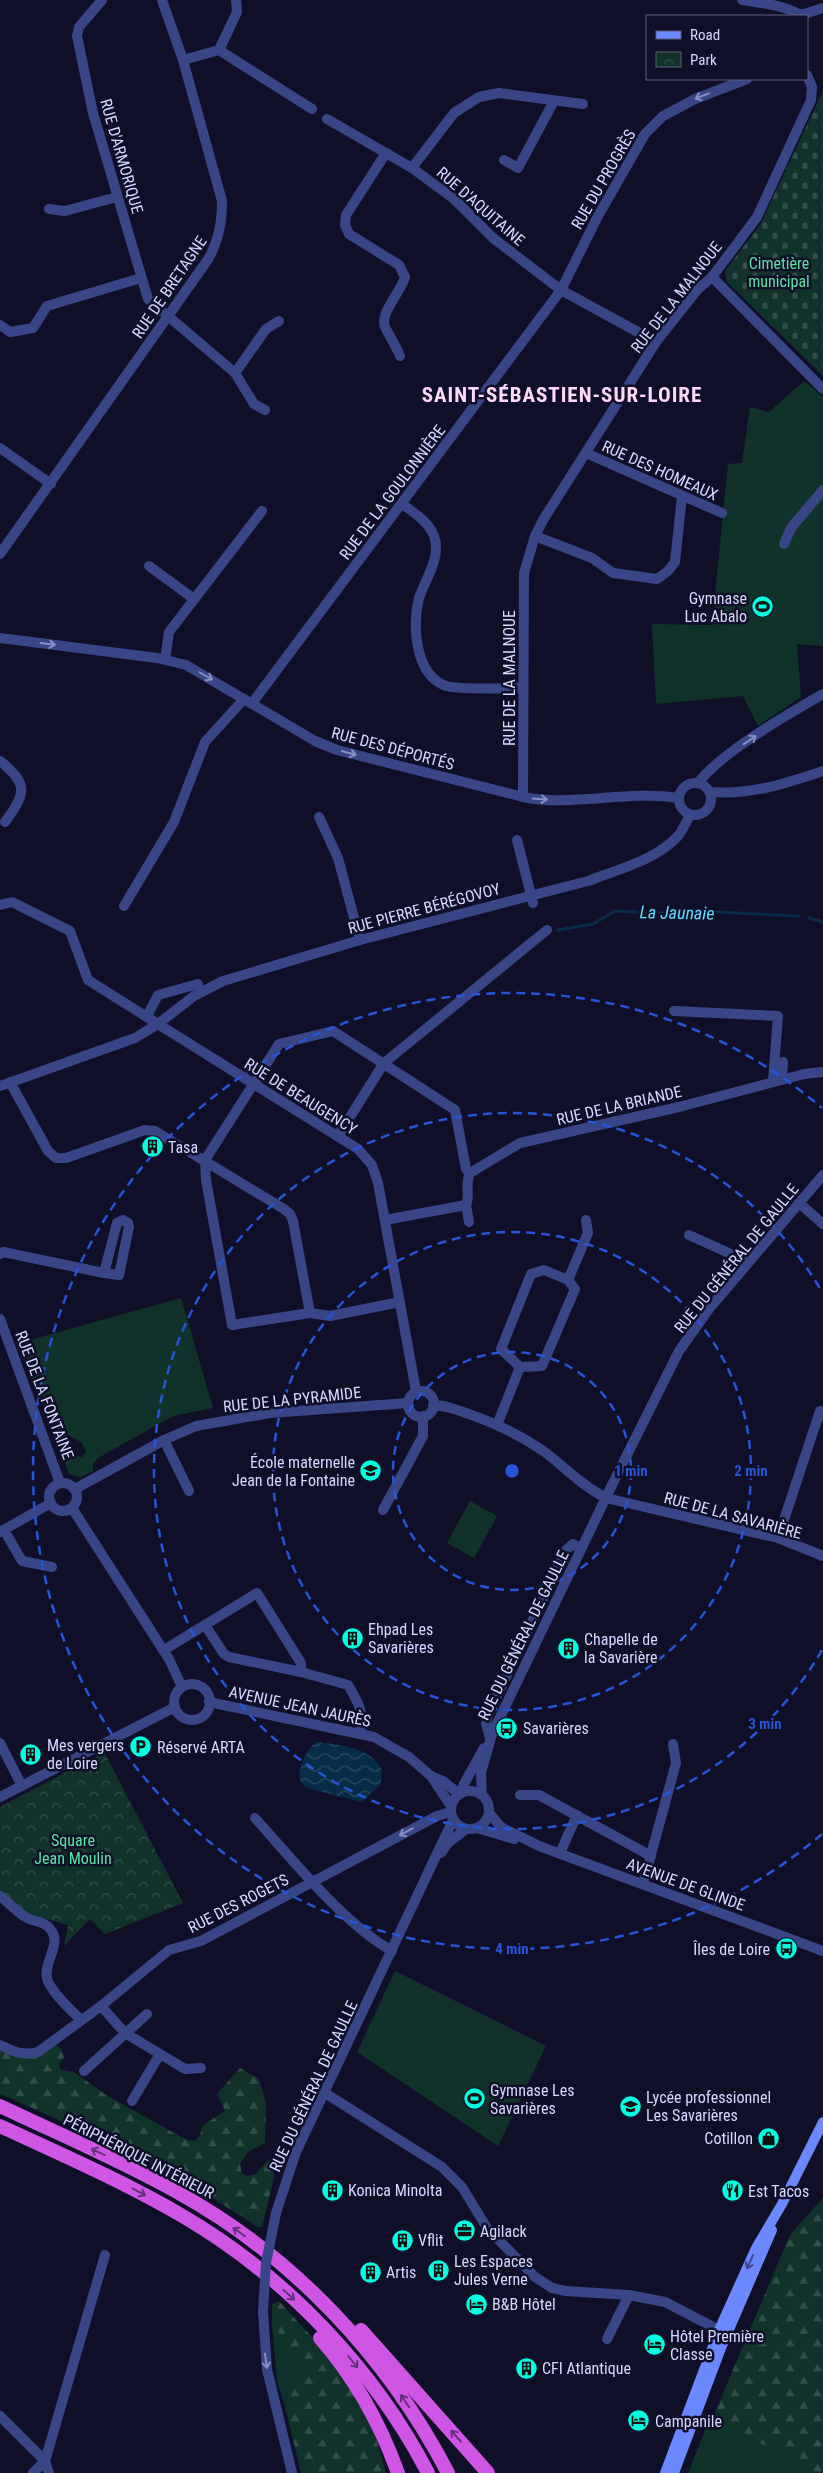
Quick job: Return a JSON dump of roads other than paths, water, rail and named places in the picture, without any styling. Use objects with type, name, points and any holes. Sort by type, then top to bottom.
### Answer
[{"type":"highway","name":"PÉRIPHÉRIQUE INTÉRIEUR","points":[[0,2106],[178,2192],[253,2242],[318,2296],[361,2343],[390,2379],[424,2429],[448,2473]]},
{"type":"highway","points":[[0,2126],[133,2189],[188,2219],[248,2260],[308,2313],[372,2385],[401,2426],[428,2473]]},
{"type":"highway","points":[[318,2296],[334,2302],[381,2351],[488,2473]]},
{"type":"highway","points":[[308,2313],[314,2331],[360,2391],[385,2437],[398,2473]]},
{"type":"main road","points":[[665,2473],[719,2330],[756,2248],[782,2204],[823,2122]]},
{"type":"main road","points":[[674,2473],[721,2348],[764,2252],[782,2204]]},
{"type":"street","name":"RUE D'ARMORIQUE","points":[[102,0],[79,27],[77,36],[93,113],[148,299],[235,373],[254,404],[265,410]]},
{"type":"street","name":"RUE DE BRETAGNE","points":[[0,554],[209,258],[218,240],[222,223],[222,201],[183,60],[162,0]]},
{"type":"street","points":[[219,50],[237,12],[236,0]]},
{"type":"street","points":[[742,0],[788,8],[799,15]]},
{"type":"street","points":[[804,15],[823,8]]},
{"type":"street","points":[[183,60],[219,50],[312,109]]},
{"type":"street","name":"RUE DE LA MALNOUE","points":[[523,797],[524,573],[535,536],[656,342],[698,289],[712,277],[757,217],[811,100],[812,87],[808,77]]},
{"type":"street","name":"RUE DU PROGRÈS","points":[[561,290],[645,134],[663,116],[695,99],[744,80]]},
{"type":"street","points":[[412,168],[454,113],[479,97],[499,93],[583,104]]},
{"type":"street","points":[[504,160],[518,168],[554,101]]},
{"type":"street","name":"RUE D'AQUITAINE","points":[[328,119],[412,168],[454,199],[493,238],[561,290]]},
{"type":"street","points":[[386,153],[346,215],[345,225],[349,234],[399,265],[405,277],[402,287],[385,313],[384,326],[400,356]]},
{"type":"street","points":[[49,209],[65,211],[117,197]]},
{"type":"street","points":[[712,277],[823,389]]},
{"type":"street","points":[[0,326],[10,332],[33,328],[47,306],[141,278]]},
{"type":"street","points":[[561,290],[656,342]]},
{"type":"street","name":"RUE DE LA GOULONNIÈRE","points":[[124,906],[174,822],[205,742],[249,701],[402,504],[561,290]]},
{"type":"street","points":[[235,373],[266,329],[279,321]]},
{"type":"street","points":[[0,448],[51,484]]},
{"type":"street","name":"RUE DES HOMEAUX","points":[[586,453],[722,513]]},
{"type":"street","points":[[784,544],[791,528],[823,490]]},
{"type":"street","points":[[535,536],[592,558],[613,573],[657,579],[668,571],[675,562],[682,496]]},
{"type":"street","points":[[402,504],[428,524],[435,538],[435,555],[419,600],[416,631],[422,665],[433,680],[448,686],[523,688]]},
{"type":"street","points":[[165,660],[169,632],[262,511]]},
{"type":"street","points":[[150,566],[194,599]]},
{"type":"street","name":"RUE DES DÉPORTÉS","points":[[0,638],[165,660],[186,665],[315,741],[337,750],[523,797],[544,800],[664,796],[678,798]]},
{"type":"street","points":[[698,783],[710,768],[797,709],[823,694]]},
{"type":"street","points":[[0,761],[12,770],[22,786],[21,800],[5,822]]},
{"type":"street","points":[[710,792],[734,794],[764,790],[823,771]]},
{"type":"street","points":[[710,806],[710,792],[705,786],[698,783],[685,786],[678,798],[682,810],[690,815],[704,813],[710,806],[734,794]]},
{"type":"street","name":"RUE PIERRE BÉRÉGOVOY","points":[[158,1024],[194,996],[222,981],[360,940],[532,899],[650,857],[664,849],[680,834],[690,815]]},
{"type":"street","points":[[319,817],[338,858],[360,940]]},
{"type":"street","points":[[518,840],[532,899]]},
{"type":"street","name":"RUE DE BEAUGENCY","points":[[0,905],[12,902],[70,931],[88,980],[358,1149],[372,1165],[378,1183],[416,1392]]},
{"type":"street","points":[[338,1136],[384,1063],[547,930]]},
{"type":"street","points":[[147,1016],[158,995],[198,984]]},
{"type":"street","points":[[674,1011],[778,1016],[777,1080]]},
{"type":"street","points":[[0,1086],[135,1038],[158,1024]]},
{"type":"street","points":[[400,1302],[330,1316],[310,1314],[232,1325],[206,1180],[205,1160],[278,1044],[332,1031],[455,1110],[466,1169],[470,1173],[466,1182],[468,1199],[466,1205],[469,1222]]},
{"type":"street","points":[[777,1080],[783,1062]]},
{"type":"street","name":"RUE DE LA BRIANDE","points":[[470,1173],[520,1143],[679,1107],[777,1080],[823,1072]]},
{"type":"street","points":[[10,1082],[48,1151],[56,1158],[66,1158],[146,1130],[155,1131],[290,1214],[310,1314]]},
{"type":"street","name":"RUE DU GÉNÉRAL DE GAULLE","points":[[460,1794],[491,1736],[606,1498],[680,1352],[709,1309],[823,1175]]},
{"type":"street","points":[[799,1203],[823,1224]]},
{"type":"street","points":[[385,1220],[466,1205]]},
{"type":"street","points":[[0,1254],[4,1252],[104,1273],[119,1276],[130,1227],[123,1220],[116,1223],[104,1273]]},
{"type":"street","points":[[568,1280],[588,1233],[586,1220]]},
{"type":"street","points":[[690,1235],[731,1254],[750,1260]]},
{"type":"street","points":[[544,1270],[568,1280],[575,1289],[542,1366],[520,1367],[501,1349],[531,1274],[544,1270]]},
{"type":"street","name":"RUE DE LA FONTAINE","points":[[1,1322],[60,1483]]},
{"type":"street","points":[[497,1425],[520,1367]]},
{"type":"street","points":[[423,1391],[429,1394],[432,1399],[433,1406],[430,1412],[423,1416],[412,1413],[408,1404],[410,1396],[416,1392],[423,1391]]},
{"type":"street","name":"RUE DE LA PYRAMIDE","points":[[75,1489],[164,1440],[196,1426],[244,1416],[408,1404]]},
{"type":"street","points":[[433,1406],[440,1404],[497,1425],[542,1450],[592,1491],[606,1498]]},
{"type":"street","points":[[778,1538],[820,1411],[823,1412]]},
{"type":"street","points":[[383,1510],[423,1436],[423,1416]]},
{"type":"street","points":[[164,1440],[189,1491]]},
{"type":"street","points":[[51,1503],[50,1491],[60,1483],[70,1484],[75,1489],[78,1497],[72,1508]]},
{"type":"street","name":"RUE DE LA SAVARIÈRE","points":[[606,1498],[778,1538],[823,1556]]},
{"type":"street","points":[[51,1503],[61,1510],[72,1508]]},
{"type":"street","points":[[51,1503],[2,1531],[22,1561],[52,1567]]},
{"type":"street","points":[[72,1508],[164,1650],[182,1687]]},
{"type":"street","points":[[164,1650],[258,1593],[301,1663],[301,1672]]},
{"type":"street","points":[[205,1625],[224,1654],[230,1657],[301,1672],[348,1686],[361,1708],[363,1720],[360,1732]]},
{"type":"street","points":[[191,1684],[201,1687],[207,1692],[209,1702],[205,1714],[193,1720],[182,1717],[174,1707],[175,1696],[182,1687],[191,1684]]},
{"type":"street","name":"AVENUE JEAN JAURÈS","points":[[209,1702],[360,1732],[388,1743],[431,1776],[443,1781],[460,1794]]},
{"type":"street","points":[[0,1797],[174,1707]]},
{"type":"street","name":"RUE DU GÉNÉRAL DE GAULLE","points":[[482,1796],[481,1777],[491,1736]]},
{"type":"street","points":[[0,1743],[22,1786]]},
{"type":"street","points":[[643,1884],[676,1762],[673,1744]]},
{"type":"street","name":"AVENUE JEAN JAURÈS","points":[[431,1776],[452,1812]]},
{"type":"street","points":[[472,1791],[482,1796],[488,1803],[489,1813],[485,1822],[477,1828],[466,1829],[458,1826],[452,1812],[460,1794],[472,1791]]},
{"type":"street","points":[[520,1795],[538,1795],[651,1856]]},
{"type":"street","name":"RUE DU GÉNÉRAL DE GAULLE","points":[[292,2473],[268,2377],[264,2344],[263,2312],[266,2263],[276,2213],[289,2168],[430,1870],[452,1812]]},
{"type":"street","name":"RUE DES ROGETS","points":[[0,2045],[15,2053],[27,2055],[38,2052],[101,2006],[169,1950],[201,1942],[437,1816],[452,1812]]},
{"type":"street","name":"AVENUE DE GLINDE","points":[[489,1813],[501,1827],[539,1846]]},
{"type":"street","points":[[560,1853],[578,1815]]},
{"type":"street","points":[[255,1818],[312,1882],[376,1941],[392,1950]]},
{"type":"street","name":"AVENUE DE GLINDE","points":[[477,1828],[560,1853],[823,1951]]},
{"type":"street","name":"RUE DU GÉNÉRAL DE GAULLE","points":[[430,1870],[448,1843],[466,1829]]},
{"type":"street","points":[[0,1896],[21,1914],[29,1919],[43,1922],[52,1930],[55,1939],[46,1977],[81,2020]]},
{"type":"street","points":[[101,2006],[125,2033],[185,2069],[201,2068]]},
{"type":"street","points":[[84,2071],[147,2014]]},
{"type":"street","points":[[132,2101],[160,2054]]},
{"type":"street","points":[[325,2093],[442,2167],[462,2187],[487,2228],[535,2277],[552,2288],[566,2292],[629,2295],[665,2302],[719,2330]]},
{"type":"street","points":[[33,2473],[44,2460],[105,2255]]},
{"type":"street","points":[[607,2339],[629,2295]]},
{"type":"street","points":[[0,2416],[44,2460],[49,2473]]},
{"type":"water","points":[[317,1742],[354,1748],[370,1756],[382,1770],[381,1784],[362,1802],[307,1788],[301,1782],[301,1766],[306,1754],[313,1744]]},
{"type":"waterway","name":"La Jaunaie","points":[[558,930],[593,924],[615,911],[687,914],[692,911],[799,916]]},
{"type":"waterway","name":"La Jaunaie","points":[[809,918],[823,922]]},
{"type":"place","name":"Gymnase Luc Abalo","points":[[763,607]]},
{"type":"place","name":"Tasa","points":[[152,1147]]},
{"type":"place","name":"École maternelle Jean de la Fontaine","points":[[371,1471]]},
{"type":"place","name":"Ehpad Les Savarières","points":[[352,1638]]},
{"type":"place","name":"Chapelle de la Savarière","points":[[568,1648]]},
{"type":"place","name":"Savarières","points":[[507,1728]]},
{"type":"place","name":"Réservé ARTA","points":[[141,1747]]},
{"type":"place","name":"Mes vergers de Loire","points":[[31,1754]]},
{"type":"place","name":"Îles de Loire","points":[[786,1949]]},
{"type":"place","name":"Gymnase Les Savarières","points":[[474,2099]]},
{"type":"place","name":"Lycée professionnel Les Savarières","points":[[630,2106]]},
{"type":"place","name":"Cotillon","points":[[769,2138]]},
{"type":"place","name":"Konica Minolta","points":[[332,2190]]},
{"type":"place","name":"Est Tacos","points":[[732,2191]]},
{"type":"place","name":"Agilack","points":[[464,2231]]},
{"type":"place","name":"Vflit","points":[[402,2240]]},
{"type":"place","name":"Les Espaces Jules Verne","points":[[438,2270]]},
{"type":"place","name":"Artis","points":[[370,2272]]},
{"type":"place","name":"B&B Hôtel","points":[[476,2304]]},
{"type":"place","name":"Hôtel Première Classe","points":[[654,2345]]},
{"type":"place","name":"CFI Atlantique","points":[[526,2368]]},
{"type":"place","name":"Campanile","points":[[639,2421]]},
{"type":"district","name":"SAINT-SÉBASTIEN-SUR-LOIRE","points":[[562,395]]},
{"type":"park label","name":"Cimetière municipal","points":[[779,272]]},
{"type":"park label","name":"Square Jean Moulin","points":[[73,1849]]}]
